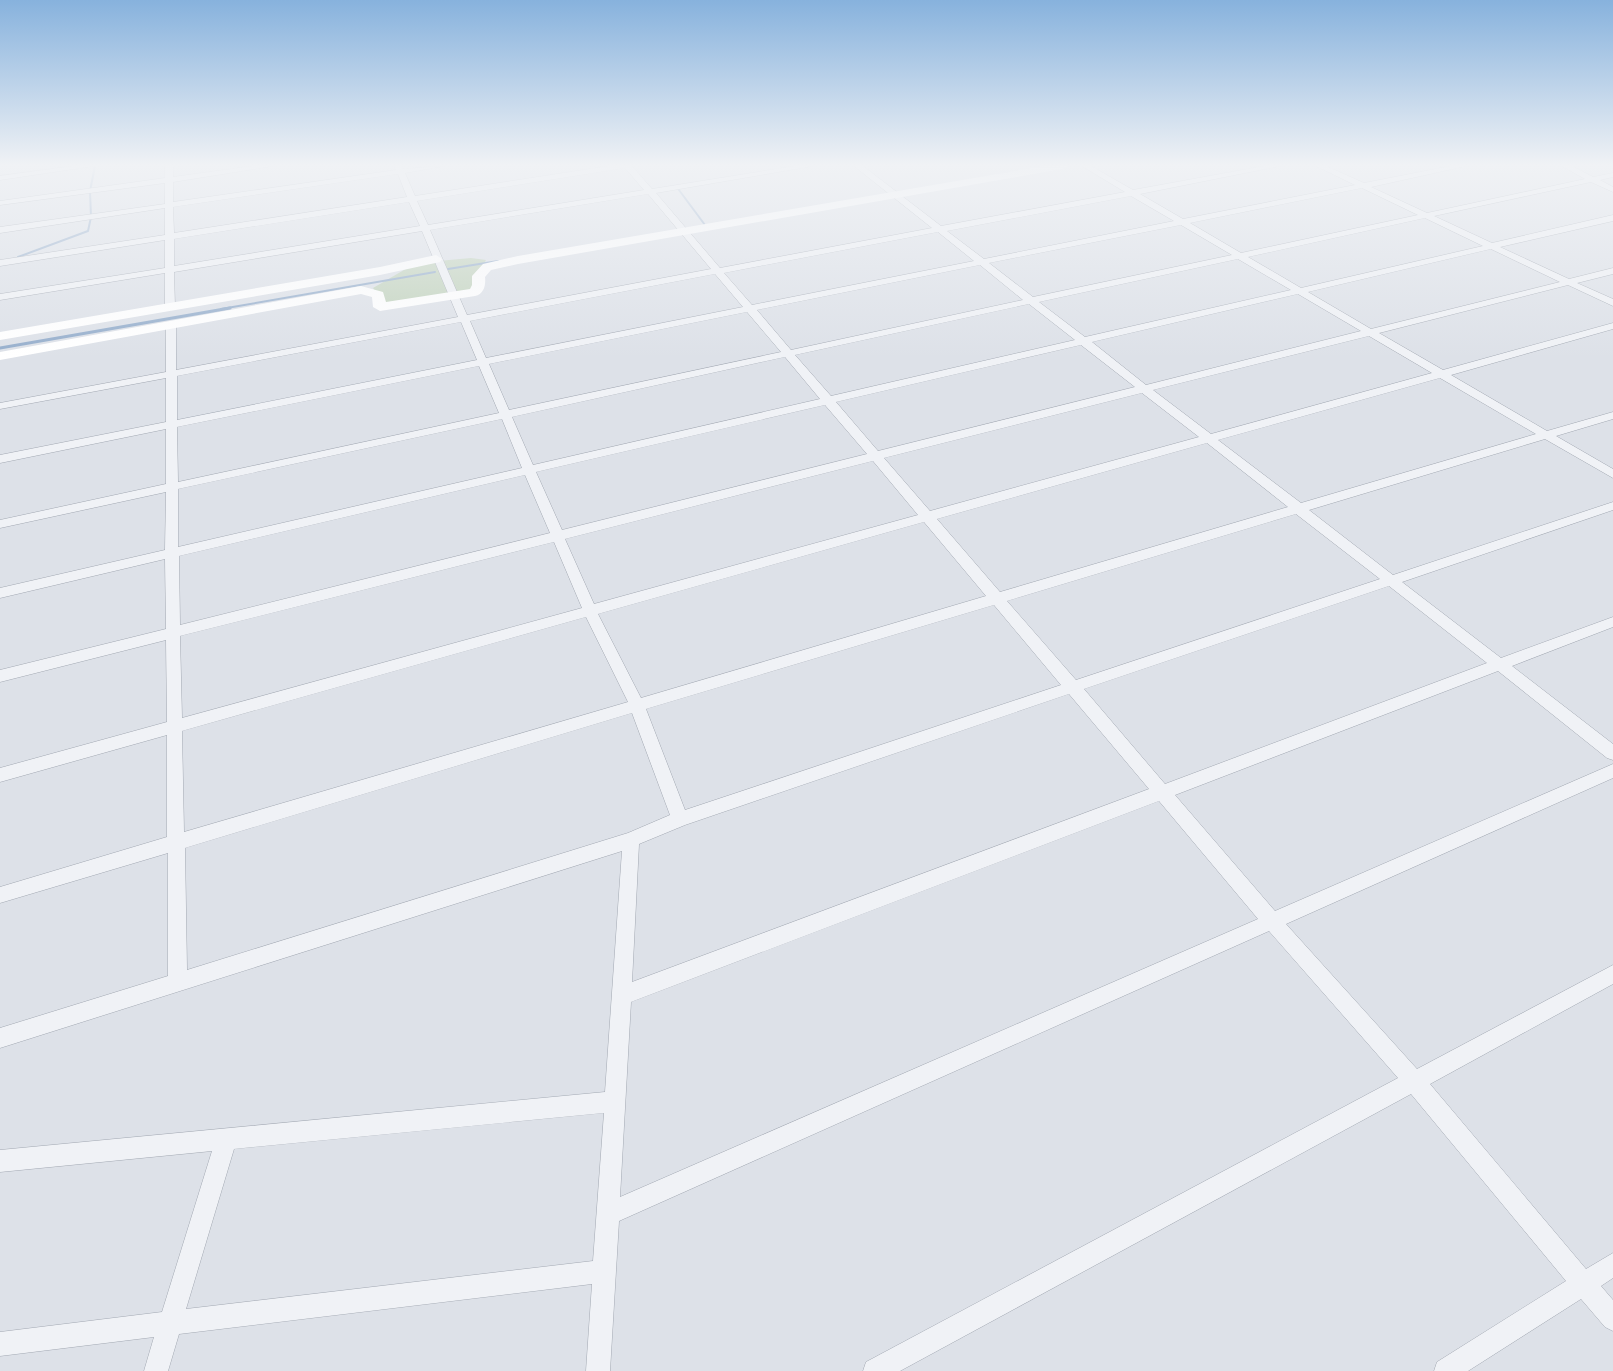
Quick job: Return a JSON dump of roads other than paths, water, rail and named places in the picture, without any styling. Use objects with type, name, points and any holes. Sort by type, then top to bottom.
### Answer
[{"type":"street","points":[[170,230],[170,307]]},
{"type":"street","points":[[0,262],[208,230]]},
{"type":"street","points":[[0,297],[413,230]]},
{"type":"street","points":[[426,230],[436,259],[464,318],[590,611],[637,705],[680,819]]},
{"type":"street","points":[[0,356],[361,290],[378,295],[380,307],[454,296],[475,292],[479,285],[478,276],[487,267],[696,230]]},
{"type":"street","points":[[0,406],[934,230]]},
{"type":"street","points":[[940,230],[1613,753]]},
{"type":"street","points":[[0,459],[1142,230]]},
{"type":"street","points":[[1196,230],[1613,474]]},
{"type":"street","points":[[0,524],[1351,230]]},
{"type":"street","points":[[1457,230],[1613,303]]},
{"type":"street","points":[[0,593],[1561,230]]},
{"type":"street","points":[[684,232],[1162,794],[1414,1081],[1613,1319]]},
{"type":"street","points":[[0,336],[436,259]]},
{"type":"street","points":[[0,676],[1613,271]]},
{"type":"street","points":[[171,326],[178,981]]},
{"type":"street","points":[[0,775],[1613,326]]},
{"type":"street","points":[[0,895],[1613,415]]},
{"type":"street","points":[[0,1038],[631,840],[680,819],[1613,506]]},
{"type":"street","points":[[621,996],[1162,794],[1613,622]]},
{"type":"street","points":[[608,1214],[1613,771]]},
{"type":"street","points":[[598,1371],[631,840]]},
{"type":"street","points":[[875,1371],[1613,974]]},
{"type":"street","points":[[0,1161],[615,1101]]},
{"type":"street","points":[[156,1371],[226,1139]]},
{"type":"street","points":[[1446,1371],[1613,1265]]},
{"type":"street","points":[[0,1344],[604,1271]]},
{"type":"waterway","points":[[18,257],[88,230]]},
{"type":"waterway","points":[[448,269],[498,261]]},
{"type":"waterway","points":[[221,309],[435,272]]},
{"type":"waterway","points":[[0,348],[230,308]]}]
